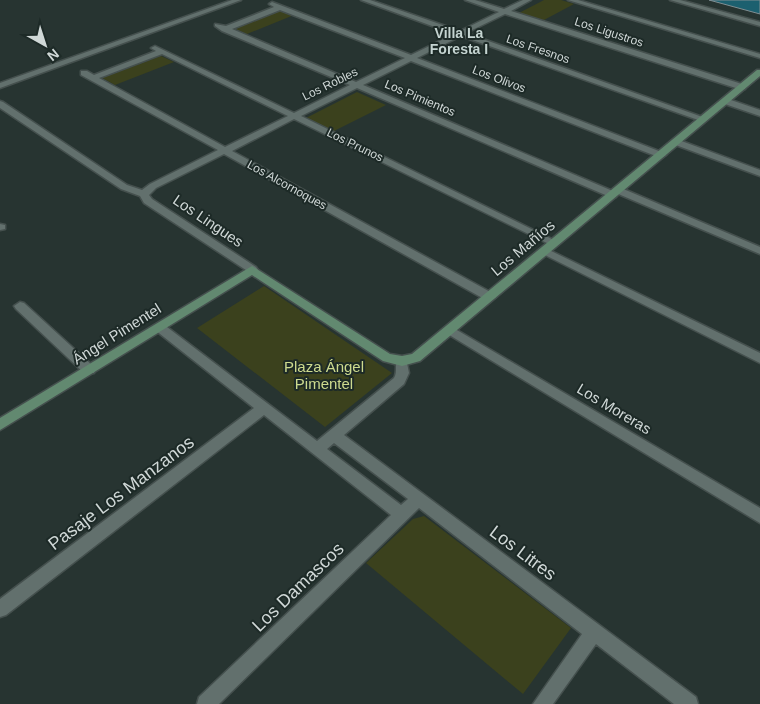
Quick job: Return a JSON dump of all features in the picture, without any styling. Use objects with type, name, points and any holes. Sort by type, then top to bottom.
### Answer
[{"type":"street","points":[[0,86],[238,0]]},
{"type":"street","name":"Los Fresnos","points":[[364,0],[704,119]]},
{"type":"street","name":"Los Ligustros","points":[[468,0],[742,87]]},
{"type":"street","name":"Los Robles","points":[[144,194],[149,188],[528,0]]},
{"type":"street","points":[[571,0],[760,56]]},
{"type":"street","points":[[673,0],[760,24]]},
{"type":"street","points":[[690,5],[697,0]]},
{"type":"street","name":"Los Olivos","points":[[272,4],[660,155]]},
{"type":"street","points":[[225,29],[281,7]]},
{"type":"street","name":"Los Pimientos","points":[[217,25],[616,193],[760,250]]},
{"type":"street","name":"Los Prunos","points":[[93,78],[159,50],[555,243]]},
{"type":"street","name":"Los Mañíos","points":[[402,361],[416,358],[760,72]]},
{"type":"street","name":"Los Alcornoques","points":[[84,73],[490,297]]},
{"type":"street","points":[[725,101],[760,113]]},
{"type":"street","name":"Los Lingues","points":[[0,104],[124,187],[144,194],[148,200],[387,358],[402,361]]},
{"type":"street","points":[[676,142],[760,173]]},
{"type":"street","points":[[545,251],[760,358]]},
{"type":"street","name":"Ángel Pimentel","points":[[0,425],[252,270]]},
{"type":"street","points":[[20,306],[89,370]]},
{"type":"street","points":[[159,327],[401,514]]},
{"type":"street","name":"Los Moreras","points":[[450,330],[760,516]]},
{"type":"street","points":[[317,449],[399,380],[403,373],[402,361]]},
{"type":"street","name":"Pasaje Los Manzanos","points":[[0,608],[264,408]]},
{"type":"street","name":"Los Litres","points":[[334,435],[688,704]]},
{"type":"street","name":"Los Damascos","points":[[206,704],[418,499]]},
{"type":"street","points":[[542,704],[594,632]]},
{"type":"green space","points":[[544,0],[561,0],[574,4],[544,20],[519,13]]},
{"type":"green space","points":[[281,10],[294,15],[247,34],[233,28]]},
{"type":"green space","points":[[161,56],[174,62],[115,85],[102,78]]},
{"type":"green space","points":[[357,92],[386,105],[334,131],[306,118]]},
{"type":"green space","name":"Plaza Ángel Pimentel","points":[[264,286],[392,373],[325,427],[197,328]]},
{"type":"green space","points":[[424,516],[571,628],[523,694],[366,563],[413,519]]},
{"type":"building","points":[[709,0],[760,0],[760,14]]},
{"type":"district","name":"Villa La Foresta I","points":[[459,42]]}]
